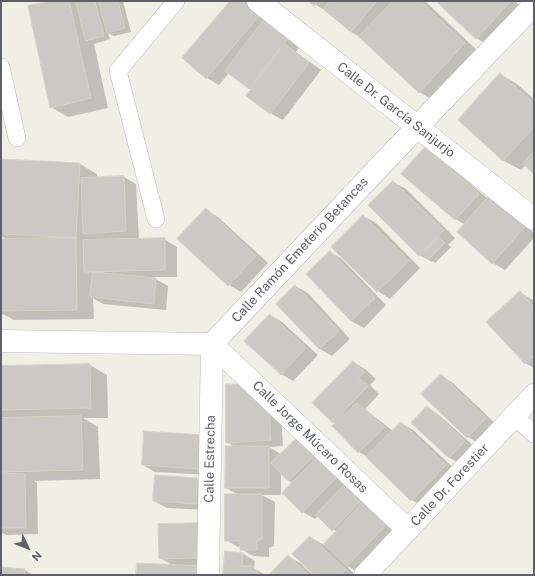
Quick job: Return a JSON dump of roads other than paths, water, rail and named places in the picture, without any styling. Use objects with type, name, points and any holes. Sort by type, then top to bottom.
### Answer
[{"type":"street","name":"Calle Dr. García Sanjurjo","points":[[258,1],[534,219]]},
{"type":"street","name":"Calle Ramón Emeterio Betances","points":[[212,344],[416,127],[534,5]]},
{"type":"street","points":[[1,341],[212,344]]},
{"type":"street","name":"Calle Jorge Múcaro Rosas","points":[[212,344],[408,530]]},
{"type":"street","name":"Calle Estrecha","points":[[208,575],[212,344]]},
{"type":"street","name":"Calle Dr. Forestier","points":[[365,575],[534,395]]},
{"type":"lane","points":[[156,218],[118,71],[176,1]]},
{"type":"lane","points":[[1,67],[18,138]]},
{"type":"lane","points":[[514,416],[534,434]]}]
